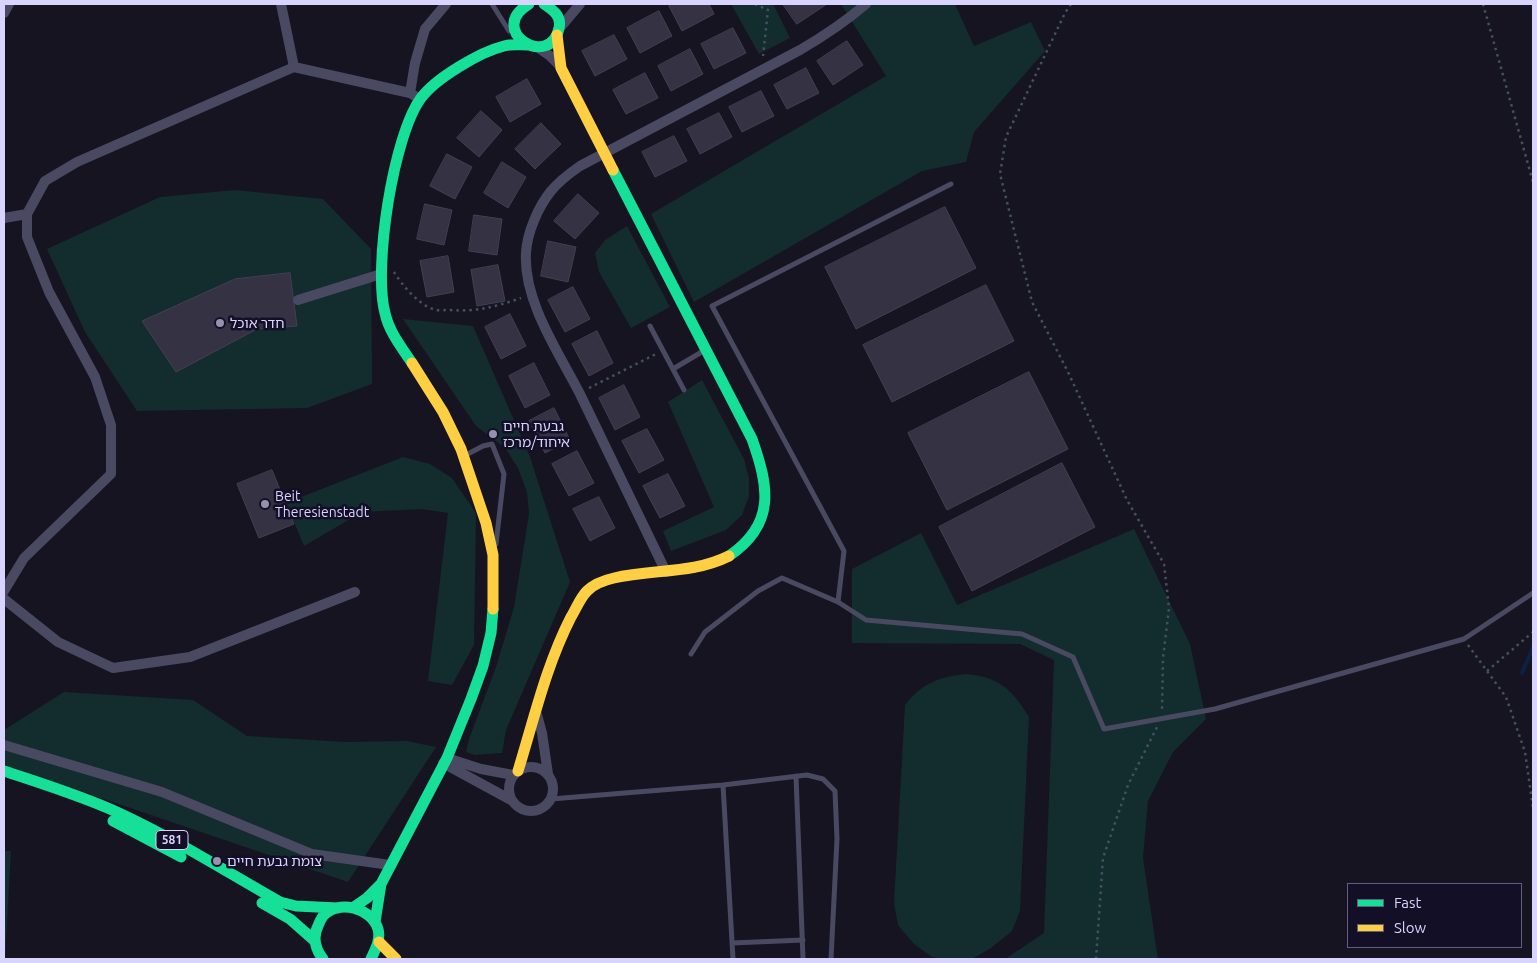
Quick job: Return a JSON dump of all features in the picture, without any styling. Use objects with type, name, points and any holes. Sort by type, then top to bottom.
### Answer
[{"type":"street","points":[[4,13],[10,4]]},
{"type":"street","points":[[281,4],[294,67]]},
{"type":"street","points":[[410,93],[415,63],[425,29],[446,4]]},
{"type":"street","points":[[493,50],[512,26],[521,8],[529,4]]},
{"type":"street","points":[[544,4],[554,10],[558,16],[561,68]]},
{"type":"street","points":[[354,907],[367,898],[380,884],[445,761],[483,666],[491,633],[494,604],[493,564],[486,523],[464,456],[442,412],[389,327],[384,313],[381,274],[388,212],[398,152],[420,99],[444,78],[493,50],[512,45],[532,46],[548,44],[553,41],[580,4]]},
{"type":"street","points":[[666,572],[550,336],[532,295],[526,271],[526,252],[531,229],[551,191],[564,177],[605,152],[762,71],[827,34],[849,19],[866,4]]},
{"type":"street","points":[[511,800],[508,787],[516,773],[544,678],[561,635],[585,593],[600,582],[637,574],[666,572],[713,562],[728,556],[742,548],[760,524],[765,509],[766,492],[760,458],[752,440],[561,68],[550,56],[517,36],[512,26]]},
{"type":"street","points":[[4,591],[24,558],[111,474],[111,425],[95,377],[49,292],[27,238],[27,214],[46,181],[77,162],[294,67],[410,93],[420,99]]},
{"type":"street","points":[[4,218],[27,214]]},
{"type":"street","points":[[298,300],[381,274]]},
{"type":"street","points":[[4,599],[58,642],[113,668],[190,657],[355,592]]},
{"type":"street","points":[[445,761],[511,800],[522,810],[535,811],[542,809],[551,799],[554,792],[553,784],[548,774],[542,733],[536,710]]},
{"type":"street","points":[[4,745],[162,792],[312,854],[390,865]]},
{"type":"street","points":[[445,761],[481,769],[516,773],[531,767],[538,768],[548,774]]},
{"type":"street","name":"581","points":[[4,772],[74,794],[119,813],[168,838],[280,902],[296,906],[354,907]]},
{"type":"street","name":"581","points":[[4,772],[76,804],[164,848],[290,919],[315,941],[322,958]]},
{"type":"street","points":[[371,959],[376,952],[379,942],[375,922],[380,884]]},
{"type":"street","points":[[354,907],[364,911],[375,922]]},
{"type":"street","points":[[315,941],[316,930],[320,920],[328,912],[338,908]]},
{"type":"street","points":[[379,942],[396,959]]},
{"type":"lane","points":[[492,4],[512,26]]},
{"type":"lane","points":[[838,602],[844,551],[712,306],[951,184]]},
{"type":"lane","points":[[650,326],[684,390]]},
{"type":"lane","points":[[673,368],[706,349]]},
{"type":"lane","points":[[464,456],[483,446],[492,444],[504,474],[493,564]]},
{"type":"lane","points":[[691,654],[705,632],[758,591],[782,578],[838,602],[866,620],[1022,634],[1073,657],[1104,729],[1215,709],[1464,639],[1533,593]]},
{"type":"lane","points":[[551,799],[723,785],[807,775],[823,779],[835,791],[837,839],[831,959]]},
{"type":"lane","points":[[796,776],[803,959]]},
{"type":"lane","points":[[723,785],[733,959]]},
{"type":"lane","points":[[732,943],[803,940]]},
{"type":"path","points":[[755,4],[768,10],[762,71]]},
{"type":"path","points":[[1071,4],[1006,137],[1000,174],[1032,302],[1068,372],[1127,500],[1164,564],[1169,608],[1163,658],[1162,719],[1128,785],[1103,858],[1096,959]]},
{"type":"path","points":[[1484,4],[1533,182]]},
{"type":"path","points":[[393,270],[401,284],[433,309],[485,310],[532,295]]},
{"type":"path","points":[[579,393],[663,350]]},
{"type":"path","points":[[1487,671],[1533,632]]},
{"type":"path","points":[[1464,639],[1506,697],[1525,752],[1533,808]]},
{"type":"green space","points":[[731,4],[773,4],[790,38],[759,54]]},
{"type":"green space","points":[[841,4],[955,4],[974,46],[1031,22],[1045,51],[974,132],[966,162],[922,171],[694,302],[651,214],[886,76]]},
{"type":"green space","points":[[235,190],[323,199],[371,249],[372,384],[307,408],[137,411],[85,332],[47,249],[160,197]]},
{"type":"green space","points":[[627,226],[670,307],[631,328],[599,272],[595,253],[605,240]]},
{"type":"green space","points":[[403,319],[473,326],[530,457],[570,582],[506,730],[502,753],[475,755],[466,752],[496,667],[514,607],[529,514],[527,492],[518,468],[505,448],[476,426]]},
{"type":"green space","points":[[702,380],[744,459],[749,478],[749,496],[742,515],[726,530],[671,551],[663,531],[714,507],[668,402]]},
{"type":"green space","points":[[403,457],[430,464],[452,478],[476,513],[474,645],[452,685],[428,681],[448,513],[422,509],[362,512],[304,546],[286,503]]},
{"type":"green space","points":[[1134,529],[1190,644],[1206,719],[1173,752],[1148,801],[1143,858],[1158,959],[1005,959],[1044,933],[1054,660],[1020,644],[852,643],[852,569],[921,533],[957,605]]},
{"type":"green space","points":[[966,674],[987,678],[1004,686],[1017,699],[1029,717],[1020,911],[1012,931],[991,948],[972,959],[945,959],[932,957],[914,944],[898,925],[894,903],[905,705],[918,691],[932,682]]},
{"type":"green space","points":[[64,692],[193,700],[247,736],[345,742],[407,741],[436,747],[348,882],[4,765],[4,730]]},
{"type":"green space","points":[[4,851],[11,851],[5,959],[4,959]]},
{"type":"building","points":[[673,4],[709,4],[714,14],[682,31],[669,6]]},
{"type":"building","points":[[783,4],[827,4],[797,24]]},
{"type":"building","points":[[659,11],[672,36],[640,53],[627,28]]},
{"type":"building","points":[[733,28],[746,53],[714,69],[701,44]]},
{"type":"building","points":[[614,35],[627,59],[595,76],[582,51]]},
{"type":"building","points":[[847,41],[863,65],[833,85],[817,61]]},
{"type":"building","points":[[690,49],[703,74],[671,91],[658,66]]},
{"type":"building","points":[[806,68],[819,93],[787,109],[774,85]]},
{"type":"building","points":[[645,73],[658,98],[626,114],[613,90]]},
{"type":"building","points":[[527,79],[541,104],[510,122],[496,97]]},
{"type":"building","points":[[761,91],[774,116],[742,132],[729,107]]},
{"type":"building","points":[[481,111],[502,130],[479,157],[457,138]]},
{"type":"building","points":[[719,113],[732,137],[700,154],[687,129]]},
{"type":"building","points":[[541,123],[561,144],[535,169],[515,149]]},
{"type":"building","points":[[674,136],[687,161],[655,177],[642,152]]},
{"type":"building","points":[[447,154],[472,167],[455,199],[430,186]]},
{"type":"building","points":[[502,162],[526,177],[508,208],[484,193]]},
{"type":"building","points":[[578,194],[599,213],[575,239],[554,221]]},
{"type":"building","points":[[425,204],[452,210],[444,245],[417,239]]},
{"type":"building","points":[[945,207],[976,268],[856,329],[825,267]]},
{"type":"building","points":[[474,215],[502,219],[497,255],[469,251]]},
{"type":"building","points":[[548,241],[576,247],[568,282],[541,276]]},
{"type":"building","points":[[448,256],[454,292],[427,297],[420,261]]},
{"type":"building","points":[[498,265],[505,301],[477,306],[471,270]]},
{"type":"building","name":"חדר אוכל","points":[[290,273],[297,326],[257,329],[176,372],[142,321],[235,279]]},
{"type":"building","points":[[986,285],[1014,341],[892,402],[863,345]]},
{"type":"building","points":[[573,287],[590,319],[565,332],[548,300]]},
{"type":"building","points":[[510,314],[526,346],[501,359],[485,327]]},
{"type":"building","points":[[597,331],[613,363],[589,376],[572,344]]},
{"type":"building","points":[[534,363],[550,395],[525,408],[509,376]]},
{"type":"building","points":[[1029,372],[1068,449],[947,510],[908,433]]},
{"type":"building","points":[[624,385],[640,417],[615,430],[599,398]]},
{"type":"building","points":[[554,408],[570,440],[545,453],[529,421]]},
{"type":"building","points":[[647,429],[664,460],[639,473],[622,441]]},
{"type":"building","points":[[577,451],[594,483],[569,496],[552,464]]},
{"type":"building","points":[[1062,463],[1095,527],[972,591],[939,527]]},
{"type":"building","name":"Beit Theresienstadt","points":[[272,470],[294,524],[259,538],[237,484]]},
{"type":"building","points":[[668,474],[685,506],[660,518],[643,486]]},
{"type":"building","points":[[599,497],[615,528],[590,541],[573,509]]},
{"type":"waterway","points":[[1522,673],[1533,647]]},
{"type":"traffic: fast","points":[[529,4],[517,14],[514,25],[517,34],[524,42],[534,46],[544,46],[553,40],[560,24],[558,17],[544,4]]},
{"type":"traffic: fast","points":[[412,363],[396,340],[390,327],[385,313],[382,292],[384,235],[388,203],[394,171],[411,116],[428,90],[459,67],[494,49],[510,45],[527,45]]},
{"type":"traffic: fast","points":[[613,170],[752,439],[758,456],[765,489],[761,518],[755,531],[744,544],[729,556]]},
{"type":"traffic: fast","points":[[375,922],[381,884],[447,758],[471,699],[483,666],[491,633],[493,609]]},
{"type":"traffic: fast","points":[[4,771],[77,796],[119,813],[181,845],[280,902],[296,906],[338,908]]},
{"type":"traffic: fast","points":[[113,821],[181,857]]},
{"type":"traffic: fast","points":[[354,907],[367,898],[381,884]]},
{"type":"traffic: fast","points":[[262,903],[290,919],[315,941]]},
{"type":"traffic: fast","points":[[323,959],[317,948],[316,930],[323,916],[329,911],[345,907],[362,911],[375,922],[379,937],[371,959]]},
{"type":"traffic: slow","points":[[557,35],[561,68],[613,170]]},
{"type":"traffic: slow","points":[[412,363],[443,412],[461,449],[486,523],[493,555],[493,609]]},
{"type":"traffic: slow","points":[[518,771],[554,654],[571,617],[587,591],[596,584],[611,579],[701,566],[729,556]]},
{"type":"traffic: slow","points":[[379,942],[396,959]]},
{"type":"place","name":"חדר אוכל","points":[[220,323]]},
{"type":"place","name":"גבעת חיים איחוד/מרכז","points":[[493,434]]},
{"type":"place","name":"Beit Theresienstadt","points":[[265,504]]},
{"type":"place","name":"צומת גבעת חיים","points":[[217,861]]}]
